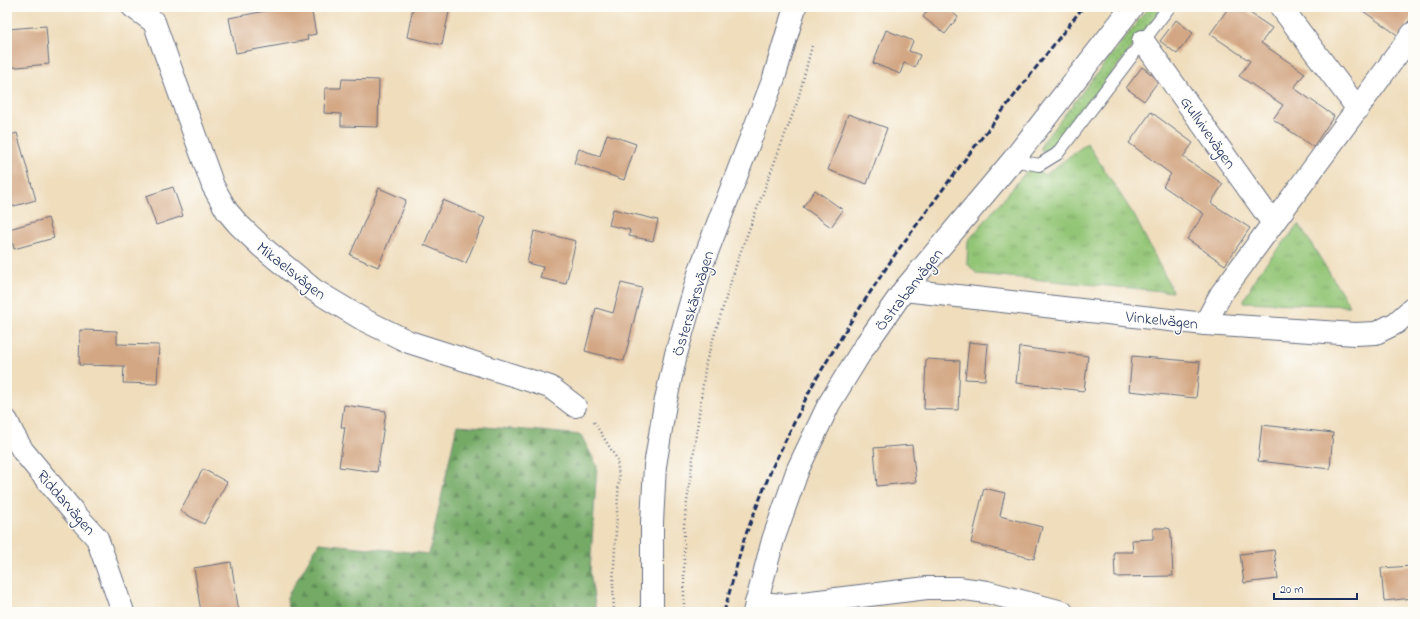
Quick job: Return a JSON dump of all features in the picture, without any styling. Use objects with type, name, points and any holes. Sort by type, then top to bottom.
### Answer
[{"type":"street","name":"Mikaelsvägen","points":[[133,7],[154,22],[213,186],[227,211],[262,247],[314,290],[364,320],[409,342],[550,387],[575,406]]},
{"type":"street","name":"Österskärsvägen","points":[[652,612],[652,522],[655,466],[665,404],[676,354],[700,270],[774,78],[795,7]]},
{"type":"street","name":"Östrabanvägen","points":[[755,608],[773,540],[796,476],[829,404],[864,347],[904,290],[1013,160],[1132,7]]},
{"type":"street","points":[[1281,7],[1358,109]]},
{"type":"street","points":[[1205,324],[1221,294],[1413,33]]},
{"type":"street","name":"Gullvivevägen","points":[[1143,41],[1273,223]]},
{"type":"street","name":"Vinkelvägen","points":[[904,290],[1205,324],[1355,334],[1376,333],[1396,323],[1413,308]]},
{"type":"street","name":"Riddarvägen","points":[[7,421],[12,434],[23,451],[76,516],[97,538],[123,612]]},
{"type":"street","points":[[755,608],[927,588],[958,588],[987,592],[1062,612]]},
{"type":"lane","points":[[1013,160],[1040,165],[1057,154],[1169,7]]},
{"type":"path","points":[[684,612],[684,524],[706,362],[738,259],[797,103],[812,46]]},
{"type":"path","points":[[575,406],[596,424],[617,459],[619,478],[613,584],[614,612]]},
{"type":"green space","points":[[1149,7],[1163,7],[1055,147],[1049,151],[1041,150],[1043,142]]},
{"type":"green space","points":[[1087,143],[1135,217],[1173,292],[977,274],[967,263],[968,241],[1030,167],[1045,175]]},
{"type":"green space","points":[[1299,224],[1350,306],[1243,302],[1258,273]]},
{"type":"green space","points":[[457,425],[581,435],[597,466],[590,571],[596,612],[288,612],[287,597],[319,543],[429,554]]},
{"type":"building","points":[[286,7],[311,7],[316,34],[307,36],[308,40],[236,53],[229,18]]},
{"type":"building","points":[[413,7],[450,7],[442,45],[407,37]]},
{"type":"building","points":[[930,7],[945,7],[958,17],[945,34],[923,17]]},
{"type":"building","points":[[1229,7],[1241,7],[1272,28],[1261,43],[1305,73],[1294,88],[1334,116],[1313,147],[1273,119],[1283,105],[1239,76],[1250,61],[1210,34]]},
{"type":"building","points":[[1357,7],[1413,7],[1413,15],[1399,36]]},
{"type":"building","points":[[1176,20],[1193,33],[1177,54],[1160,41]]},
{"type":"building","points":[[46,26],[49,64],[7,68],[7,29]]},
{"type":"building","points":[[886,30],[913,41],[909,51],[920,55],[915,67],[904,63],[900,74],[873,63]]},
{"type":"building","points":[[1142,67],[1159,80],[1144,101],[1126,88]]},
{"type":"building","points":[[342,79],[379,80],[378,127],[341,126],[341,114],[324,113],[325,88],[341,88]]},
{"type":"building","points":[[1151,112],[1193,143],[1183,157],[1223,184],[1211,203],[1250,228],[1225,265],[1187,239],[1204,214],[1163,186],[1171,174],[1129,143]]},
{"type":"building","points":[[848,114],[887,128],[867,184],[828,170]]},
{"type":"building","points":[[17,133],[36,200],[7,208],[7,136]]},
{"type":"building","points":[[607,134],[636,144],[624,180],[574,163],[579,149],[600,156]]},
{"type":"building","points":[[173,187],[183,216],[156,225],[146,196]]},
{"type":"building","points":[[379,188],[406,200],[378,267],[350,255]]},
{"type":"building","points":[[815,190],[843,210],[831,227],[803,207]]},
{"type":"building","points":[[443,200],[485,218],[466,263],[424,245]]},
{"type":"building","points":[[613,209],[658,220],[653,241],[629,236],[630,230],[609,225]]},
{"type":"building","points":[[48,218],[54,238],[14,249],[9,229]]},
{"type":"building","points":[[534,231],[576,241],[566,284],[540,278],[543,267],[527,263]]},
{"type":"building","points":[[621,283],[642,288],[624,361],[585,351],[596,308],[613,313]]},
{"type":"building","points":[[80,330],[117,331],[117,344],[159,345],[157,384],[123,383],[124,366],[79,365]]},
{"type":"building","points":[[969,342],[988,344],[985,380],[965,379]]},
{"type":"building","points":[[1020,347],[1088,356],[1084,391],[1016,383]]},
{"type":"building","points":[[1132,356],[1200,362],[1196,398],[1129,391]]},
{"type":"building","points":[[926,359],[960,361],[958,410],[924,409]]},
{"type":"building","points":[[344,405],[386,411],[377,472],[339,467],[345,427],[341,427]]},
{"type":"building","points":[[1262,425],[1333,433],[1330,469],[1258,461]]},
{"type":"building","points":[[912,445],[916,482],[877,486],[874,448]]},
{"type":"building","points":[[203,469],[227,482],[204,524],[180,511]]},
{"type":"building","points":[[984,488],[1005,493],[1000,516],[1042,527],[1034,559],[971,543]]},
{"type":"building","points":[[1155,528],[1170,529],[1173,576],[1115,577],[1114,552],[1133,552],[1132,540],[1153,539],[1153,530]]},
{"type":"building","points":[[1274,550],[1278,579],[1244,583],[1240,554]]},
{"type":"building","points":[[231,562],[239,612],[201,612],[194,568]]},
{"type":"building","points":[[1413,566],[1413,598],[1384,601],[1381,568]]},
{"type":"railway","points":[[724,612],[744,539],[772,468],[812,386],[850,323],[896,253],[966,158],[1083,7]]}]
